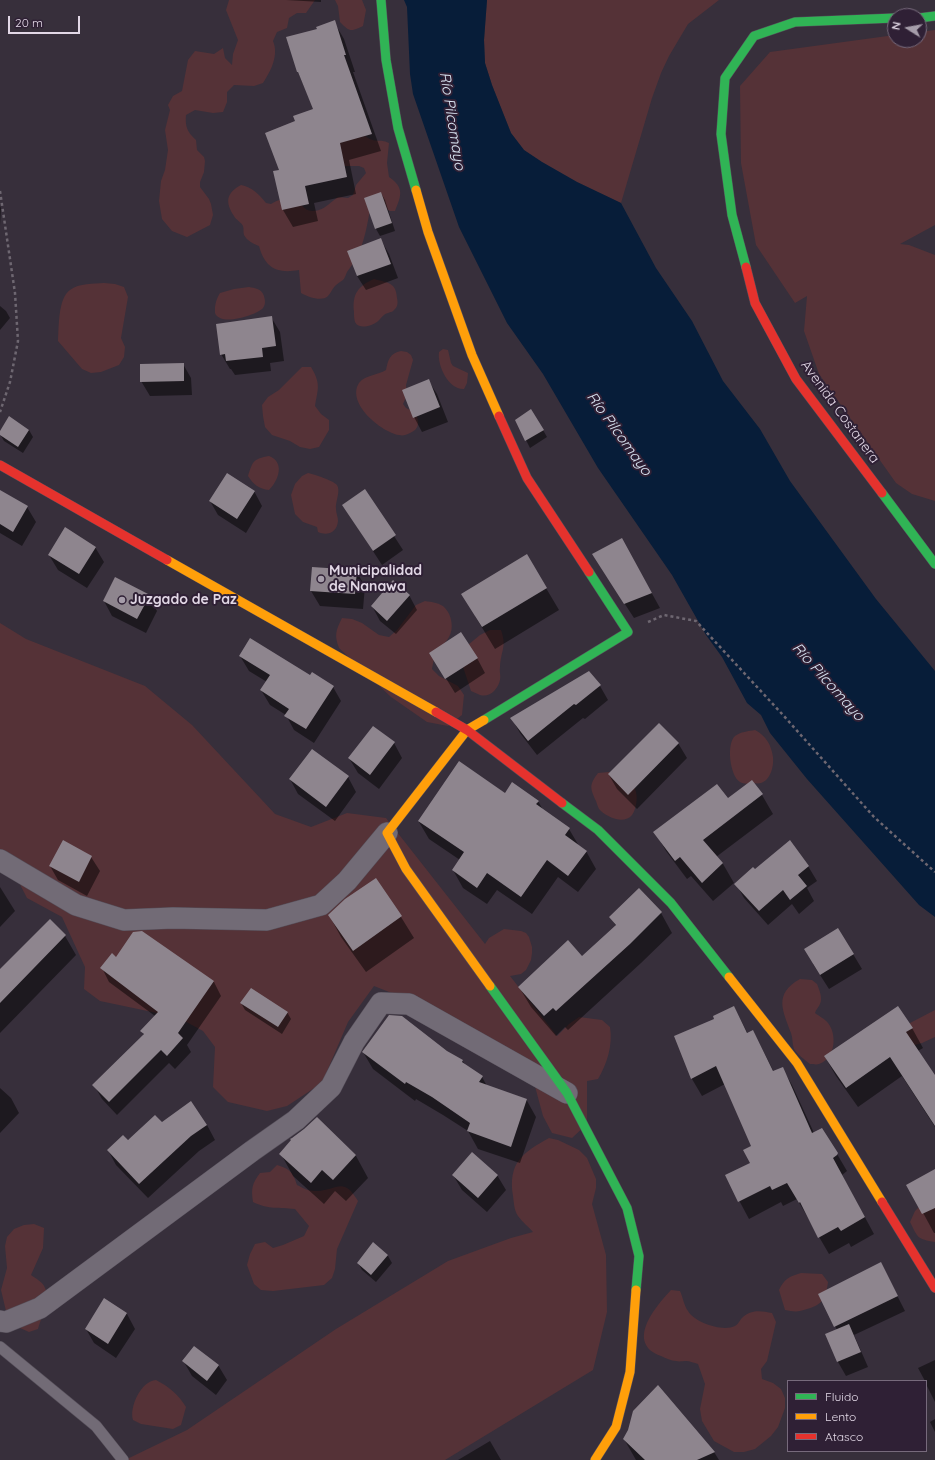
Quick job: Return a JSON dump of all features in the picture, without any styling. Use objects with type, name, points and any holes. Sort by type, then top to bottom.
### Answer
[{"type":"street","points":[[0,860],[76,905],[124,920],[173,918],[267,920],[321,905],[347,881],[387,833],[467,730],[628,632],[527,478],[472,355],[428,232],[398,128],[386,60],[381,0]]},
{"type":"street","name":"Avenida Costanera","points":[[887,18],[795,22],[754,36],[725,78],[721,134],[732,215],[756,303],[796,379],[935,564]]},
{"type":"street","points":[[0,465],[467,730],[598,830],[671,903],[798,1063],[935,1288]]},
{"type":"street","points":[[387,833],[406,869],[567,1093],[627,1208],[638,1256],[630,1372],[616,1427],[595,1460]]},
{"type":"street","points":[[0,1322],[6,1322],[40,1308],[296,1120],[331,1087],[354,1042],[381,1003],[409,1004],[567,1093]]},
{"type":"lane","points":[[0,1347],[96,1426],[122,1460]]},
{"type":"path","points":[[0,191],[15,293],[18,341],[10,382],[0,412]]},
{"type":"path","points":[[628,632],[664,615],[696,621],[783,715],[874,817],[935,872]]},
{"type":"shaded area","points":[[229,0],[315,0],[306,13],[297,13],[289,18],[287,28],[277,32],[273,41],[275,46],[275,57],[269,73],[263,83],[254,86],[234,85],[227,92],[227,102],[223,112],[213,113],[195,110],[186,115],[187,129],[196,140],[197,150],[204,157],[204,172],[200,182],[200,187],[209,199],[213,215],[210,225],[187,237],[172,231],[162,219],[159,201],[161,181],[165,170],[168,150],[165,130],[170,110],[168,105],[173,96],[182,91],[188,60],[195,51],[214,54],[223,48],[225,58],[232,65],[233,54],[238,40],[226,10]]},
{"type":"shaded area","points":[[335,0],[362,0],[366,10],[363,26],[350,30],[343,25],[340,22],[338,6]]},
{"type":"shaded area","points":[[487,0],[719,0],[688,24],[669,56],[652,98],[621,203],[577,182],[542,162],[524,150],[511,133],[485,63],[484,40]]},
{"type":"shaded area","points":[[935,30],[935,225],[900,244],[909,245],[935,255],[935,501],[912,494],[896,483],[819,374],[804,331],[807,296],[795,303],[756,245],[741,163],[740,86],[770,52],[887,36],[887,48],[927,48],[927,31]]},
{"type":"shaded area","points":[[365,136],[372,140],[389,143],[387,163],[389,177],[398,185],[400,189],[399,201],[395,211],[390,211],[376,203],[371,205],[366,232],[361,248],[344,279],[335,286],[325,298],[319,299],[311,297],[301,293],[299,270],[284,271],[273,268],[265,260],[259,246],[245,237],[243,226],[231,211],[228,198],[232,191],[241,185],[249,187],[255,191],[266,203],[271,204],[282,199],[292,199],[307,210],[314,211],[322,209],[338,197],[348,198],[353,195],[356,185],[366,173],[364,168],[359,166],[344,166],[335,142]]},
{"type":"shaded area","points":[[374,279],[393,286],[398,301],[397,306],[393,311],[385,314],[378,321],[362,327],[355,322],[354,318],[355,295],[360,288]]},
{"type":"shaded area","points":[[104,283],[124,287],[128,297],[121,338],[125,347],[124,357],[119,365],[101,372],[91,373],[82,369],[58,341],[61,306],[63,299],[70,290],[82,285]]},
{"type":"shaded area","points":[[249,287],[258,289],[262,292],[265,302],[263,308],[254,314],[239,318],[224,319],[218,317],[215,313],[215,307],[220,293]]},
{"type":"shaded area","points":[[443,349],[448,350],[453,366],[468,373],[467,383],[464,389],[453,386],[445,376],[439,358],[439,352]]},
{"type":"shaded area","points":[[401,351],[407,352],[411,355],[413,360],[406,385],[407,395],[403,404],[406,408],[416,413],[418,419],[416,429],[406,435],[392,433],[375,423],[361,407],[357,399],[356,391],[362,380],[386,370],[392,355]]},
{"type":"shaded area","points":[[302,367],[311,367],[318,386],[315,406],[321,414],[329,420],[329,430],[319,447],[310,449],[300,447],[290,441],[272,435],[265,427],[263,416],[262,405],[268,397],[279,390]]},
{"type":"shaded area","points":[[269,456],[277,462],[279,472],[273,486],[269,490],[262,489],[257,486],[248,476],[254,462],[260,458]]},
{"type":"shaded area","points":[[308,473],[332,482],[338,487],[336,510],[338,521],[334,531],[325,534],[318,532],[317,527],[303,522],[295,514],[291,495],[295,484],[302,476]]},
{"type":"shaded area","points":[[425,601],[443,606],[449,614],[452,622],[451,634],[437,651],[432,669],[439,676],[458,686],[464,695],[462,715],[448,726],[427,722],[391,697],[339,648],[336,636],[337,629],[342,618],[352,619],[362,623],[379,635],[389,637],[397,630],[416,605]]},
{"type":"shaded area","points":[[0,623],[26,639],[145,686],[192,725],[275,814],[311,827],[347,813],[386,818],[485,944],[489,938],[504,929],[526,933],[532,947],[531,960],[526,970],[521,974],[510,976],[557,1036],[569,1024],[579,1017],[602,1020],[610,1027],[611,1041],[604,1067],[598,1079],[587,1081],[587,1124],[572,1138],[552,1133],[543,1116],[533,1079],[450,1016],[374,986],[348,1022],[322,1083],[287,1106],[267,1111],[228,1102],[213,1087],[215,1047],[203,1031],[168,1012],[157,1013],[100,1001],[84,989],[85,967],[62,917],[27,898],[9,863],[0,852]]},
{"type":"shaded area","points":[[490,630],[501,630],[504,645],[499,683],[493,692],[484,696],[471,691],[461,661],[462,650],[480,635]]},
{"type":"shaded area","points":[[755,730],[765,738],[769,744],[773,757],[773,764],[767,779],[761,783],[746,784],[737,779],[732,767],[730,752],[732,740],[737,735]]},
{"type":"shaded area","points":[[609,772],[617,775],[632,785],[635,789],[637,796],[636,805],[634,812],[629,818],[620,820],[615,819],[606,815],[598,807],[591,787],[598,773]]},
{"type":"shaded area","points":[[800,979],[812,980],[817,984],[821,1002],[815,1013],[827,1022],[833,1033],[834,1039],[832,1051],[825,1061],[818,1064],[810,1064],[794,1049],[792,1035],[783,1010],[782,1003],[786,991]]},
{"type":"shaded area","points":[[935,1010],[935,1037],[911,1046],[902,1031],[910,1023]]},
{"type":"shaded area","points":[[549,1138],[558,1140],[579,1150],[587,1158],[596,1179],[596,1188],[592,1204],[606,1255],[607,1312],[593,1370],[445,1460],[125,1460],[187,1430],[336,1329],[448,1261],[511,1238],[533,1232],[517,1214],[514,1204],[512,1185],[513,1175],[515,1167],[524,1154]]},
{"type":"shaded area","points":[[277,1165],[290,1172],[297,1185],[303,1188],[315,1191],[344,1186],[353,1193],[358,1201],[337,1249],[335,1269],[332,1278],[324,1285],[273,1291],[261,1290],[254,1284],[247,1265],[255,1244],[265,1242],[273,1248],[283,1245],[304,1236],[309,1226],[295,1209],[269,1207],[253,1202],[253,1186],[257,1177],[260,1173],[270,1172]]},
{"type":"shaded area","points":[[920,1206],[935,1206],[935,1242],[921,1239],[910,1222],[915,1211]]},
{"type":"shaded area","points":[[34,1224],[44,1228],[43,1248],[31,1275],[44,1286],[46,1297],[38,1329],[29,1332],[20,1328],[6,1311],[1,1290],[7,1268],[5,1246],[7,1237],[14,1229],[24,1225]]},
{"type":"shaded area","points":[[801,1273],[822,1274],[828,1282],[825,1296],[817,1305],[804,1310],[785,1310],[779,1290],[788,1278]]},
{"type":"shaded area","points":[[671,1290],[680,1291],[685,1307],[692,1315],[703,1323],[717,1327],[730,1328],[735,1326],[746,1314],[753,1312],[761,1311],[772,1313],[776,1322],[767,1361],[761,1369],[762,1379],[773,1383],[781,1389],[785,1398],[785,1408],[778,1427],[771,1436],[755,1449],[744,1452],[734,1452],[714,1441],[702,1421],[700,1409],[705,1384],[698,1364],[689,1361],[668,1359],[650,1350],[645,1343],[644,1334],[646,1324],[651,1315]]},
{"type":"shaded area","points":[[156,1380],[173,1391],[186,1407],[181,1425],[173,1429],[141,1424],[133,1420],[133,1408],[137,1396],[146,1385],[151,1381]]},
{"type":"water","name":"Río Pilcomayo","points":[[404,0],[487,0],[484,40],[485,63],[511,133],[524,150],[542,162],[577,182],[621,203],[656,268],[692,321],[723,381],[760,429],[790,481],[876,599],[935,671],[935,917],[919,905],[807,779],[770,733],[761,715],[747,703],[722,657],[706,635],[672,575],[598,468],[543,374],[507,323],[459,227],[413,94],[410,74],[407,7]]},
{"type":"building","points":[[335,20],[346,55],[344,55],[372,134],[340,143],[347,177],[305,186],[309,204],[282,210],[273,171],[279,170],[265,133],[295,121],[293,116],[313,109],[297,72],[286,37],[317,29],[316,27]]},
{"type":"building","points":[[381,192],[392,223],[375,229],[364,198]]},
{"type":"building","points":[[381,238],[391,264],[357,276],[347,251]]},
{"type":"building","points":[[272,316],[276,346],[262,348],[263,357],[226,361],[225,354],[220,355],[216,324]]},
{"type":"building","points":[[184,363],[184,381],[140,382],[140,364]]},
{"type":"building","points":[[429,379],[440,407],[413,418],[402,390]]},
{"type":"building","points":[[531,409],[544,430],[525,441],[515,420]]},
{"type":"building","points":[[9,416],[29,430],[18,447],[0,435],[0,431]]},
{"type":"building","points":[[227,473],[255,491],[237,519],[209,501]]},
{"type":"building","points":[[365,489],[396,535],[373,551],[342,505]]},
{"type":"building","points":[[0,490],[28,506],[13,532],[0,524]]},
{"type":"building","points":[[65,527],[96,547],[79,574],[48,555]]},
{"type":"building","points":[[622,538],[652,593],[624,604],[592,554]]},
{"type":"building","points":[[527,554],[547,588],[482,627],[461,594]]},
{"type":"building","points":[[312,567],[357,570],[355,594],[310,591]]},
{"type":"building","points":[[115,577],[150,595],[137,619],[103,601]]},
{"type":"building","points":[[393,580],[410,595],[387,621],[371,606]]},
{"type":"building","points":[[461,632],[478,658],[445,679],[429,653]]},
{"type":"building","points":[[250,638],[310,675],[312,672],[334,686],[306,729],[284,716],[289,709],[260,690],[270,675],[239,656]]},
{"type":"building","points":[[589,671],[601,685],[576,705],[574,704],[528,741],[510,718]]},
{"type":"building","points":[[659,723],[679,743],[628,795],[608,774]]},
{"type":"building","points":[[373,726],[395,742],[370,775],[348,758]]},
{"type":"building","points":[[312,749],[349,776],[326,807],[289,779]]},
{"type":"building","points":[[459,761],[505,793],[512,782],[539,801],[536,804],[570,828],[565,835],[587,851],[568,876],[547,860],[521,897],[487,873],[477,888],[452,870],[464,852],[418,821]]},
{"type":"building","points":[[752,780],[763,794],[703,840],[723,863],[702,883],[680,857],[675,861],[653,832],[717,784],[728,798]]},
{"type":"building","points":[[63,840],[92,856],[79,882],[49,866]]},
{"type":"building","points":[[790,840],[809,866],[798,875],[807,886],[790,900],[783,890],[759,911],[734,884],[753,867],[755,869]]},
{"type":"building","points":[[376,878],[402,916],[353,951],[328,915],[345,899]]},
{"type":"building","points":[[639,888],[662,912],[630,944],[556,1011],[553,1008],[544,1016],[518,987],[568,940],[582,956],[616,925],[609,917]]},
{"type":"building","points":[[50,919],[66,935],[0,1003],[0,969]]},
{"type":"building","points":[[838,928],[854,954],[820,975],[804,949]]},
{"type":"building","points":[[142,931],[214,981],[178,1033],[183,1038],[167,1056],[161,1050],[109,1102],[92,1085],[144,1034],[140,1031],[158,1012],[100,968],[112,953],[116,957],[133,932]]},
{"type":"building","points":[[251,988],[288,1012],[278,1027],[240,1003]]},
{"type":"building","points":[[734,1006],[747,1033],[753,1030],[773,1071],[783,1067],[812,1133],[822,1128],[838,1153],[833,1158],[865,1217],[841,1231],[838,1227],[818,1238],[800,1202],[799,1203],[787,1183],[772,1190],[770,1186],[738,1202],[725,1175],[750,1163],[743,1150],[751,1146],[716,1066],[691,1079],[674,1036],[714,1019],[713,1016]]},
{"type":"building","points":[[898,1006],[913,1028],[906,1032],[935,1075],[935,1126],[890,1057],[846,1088],[824,1056]]},
{"type":"building","points":[[389,1015],[402,1016],[447,1051],[463,1060],[462,1062],[483,1076],[479,1082],[527,1099],[511,1147],[467,1131],[470,1123],[432,1097],[406,1082],[405,1084],[362,1052]]},
{"type":"building","points":[[191,1101],[207,1125],[191,1136],[139,1184],[107,1150],[123,1135],[128,1140],[155,1115],[162,1122]]},
{"type":"building","points":[[317,1117],[356,1155],[333,1180],[322,1170],[311,1183],[279,1154],[291,1140],[290,1139]]},
{"type":"building","points":[[472,1152],[498,1175],[478,1198],[452,1175]]},
{"type":"building","points":[[935,1169],[935,1208],[922,1214],[906,1185]]},
{"type":"building","points":[[373,1242],[388,1255],[371,1275],[357,1263]]},
{"type":"building","points":[[881,1262],[898,1296],[834,1327],[818,1294]]},
{"type":"building","points":[[104,1298],[127,1313],[108,1344],[85,1329]]},
{"type":"building","points":[[849,1324],[861,1352],[837,1362],[825,1334]]},
{"type":"building","points":[[194,1346],[219,1365],[207,1381],[182,1361]]},
{"type":"building","points":[[658,1385],[715,1452],[697,1460],[645,1460],[623,1439],[628,1430],[633,1411]]},
{"type":"traffic: fast","points":[[381,0],[386,60],[398,128],[416,190]]},
{"type":"traffic: fast","points":[[927,17],[935,16]]},
{"type":"traffic: fast","points":[[746,267],[732,215],[721,134],[725,78],[754,36],[795,22],[887,18]]},
{"type":"traffic: fast","points":[[882,493],[935,564]]},
{"type":"traffic: fast","points":[[484,720],[628,632],[589,572]]},
{"type":"traffic: fast","points":[[562,803],[598,830],[671,903],[729,977]]},
{"type":"traffic: fast","points":[[490,986],[567,1093],[627,1208],[639,1256],[636,1290]]},
{"type":"traffic: slow","points":[[416,190],[428,232],[472,355],[499,416]]},
{"type":"traffic: slow","points":[[167,560],[436,712]]},
{"type":"traffic: slow","points":[[484,720],[467,730],[387,833],[406,869],[490,986]]},
{"type":"traffic: slow","points":[[729,977],[797,1063],[882,1202]]},
{"type":"traffic: slow","points":[[595,1460],[616,1427],[630,1372],[636,1290]]},
{"type":"traffic: jam","points":[[746,267],[755,303],[796,379],[882,493]]},
{"type":"traffic: jam","points":[[499,416],[527,478],[589,572]]},
{"type":"traffic: jam","points":[[0,465],[167,560]]},
{"type":"traffic: jam","points":[[436,712],[467,730],[562,803]]},
{"type":"traffic: jam","points":[[882,1202],[935,1288]]},
{"type":"place","name":"Municipalidad de Nanawa","points":[[321,579]]},
{"type":"place","name":"Juzgado de Paz","points":[[122,600]]}]
